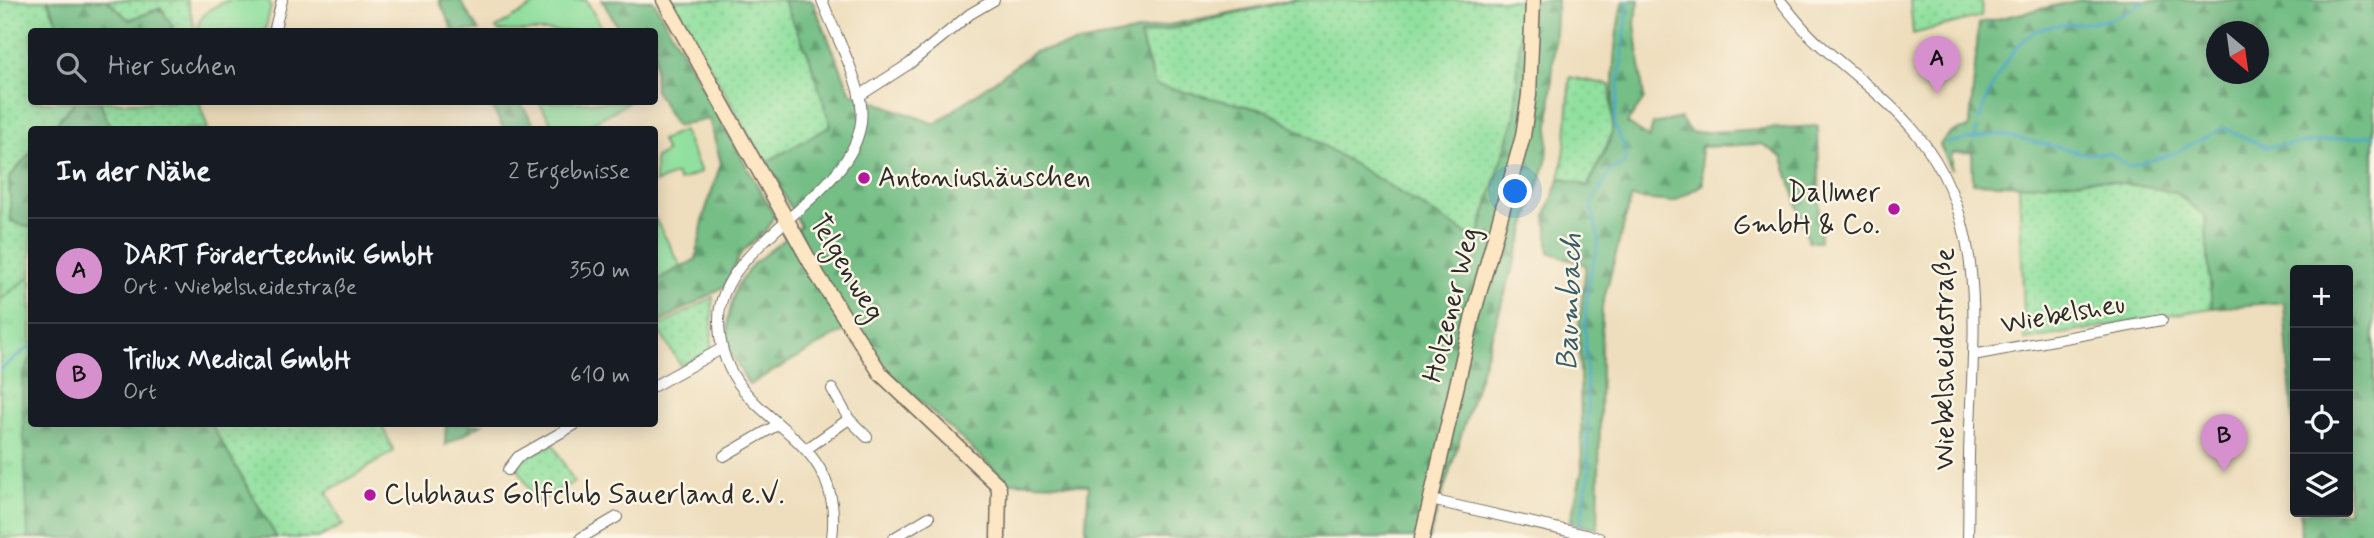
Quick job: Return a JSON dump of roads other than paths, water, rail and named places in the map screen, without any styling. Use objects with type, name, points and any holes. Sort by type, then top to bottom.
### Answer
[{"type":"main road","name":"Telgenweg","points":[[664,0],[818,276],[881,374],[996,482],[999,489],[998,538]]},
{"type":"main road","name":"Holzener Weg","points":[[1422,538],[1476,303],[1523,136],[1529,95],[1533,0]]},
{"type":"street","points":[[275,28],[282,0]]},
{"type":"street","points":[[822,0],[859,96],[861,115],[857,137],[852,149],[825,184],[757,250],[725,289],[719,317],[721,349],[736,383],[777,425],[808,448],[821,466],[831,499],[832,538]]},
{"type":"street","points":[[859,96],[909,64],[970,14],[994,0]]},
{"type":"street","name":"Wiebelsheidestraße","points":[[1780,0],[1816,41],[1905,119],[1941,166],[1955,195],[1966,232],[1972,286],[1968,538]]},
{"type":"street","name":"Wiebelsheu","points":[[1973,355],[2162,320]]},
{"type":"street","points":[[658,384],[721,349]]},
{"type":"street","points":[[832,389],[849,419],[867,437]]},
{"type":"street","points":[[808,448],[849,419]]},
{"type":"street","points":[[724,456],[777,425]]},
{"type":"street","points":[[508,470],[518,457],[571,427]]},
{"type":"street","points":[[1431,500],[1599,538]]},
{"type":"street","points":[[581,538],[617,517]]},
{"type":"street","points":[[894,538],[929,517]]},
{"type":"waterway","name":"Baumbach","points":[[1579,532],[1589,475],[1585,323],[1588,282],[1599,241],[1591,205],[1611,170],[1624,164],[1626,150],[1614,124],[1629,0]]},
{"type":"waterway","points":[[1979,120],[1996,79],[2023,40],[2047,27],[2108,20],[2145,0]]},
{"type":"waterway","points":[[1947,143],[2000,134],[2088,154],[2110,153],[2129,167],[2172,154],[2224,128],[2266,147],[2374,135]]},
{"type":"waterway","points":[[1975,136],[1977,129]]},
{"type":"waterway","points":[[0,370],[28,348]]},
{"type":"place","name":"DART Fördertechnik GmbH","points":[[1937,94]]},
{"type":"place","name":"Antoniushäuschen","points":[[864,178]]},
{"type":"place","name":"Dallmer GmbH & Co.","points":[[1894,209]]},
{"type":"place","name":"Trilux Medical GmbH","points":[[2224,472]]},
{"type":"place","name":"Clubhaus Golfclub Sauerland e.V.","points":[[370,495]]}]
